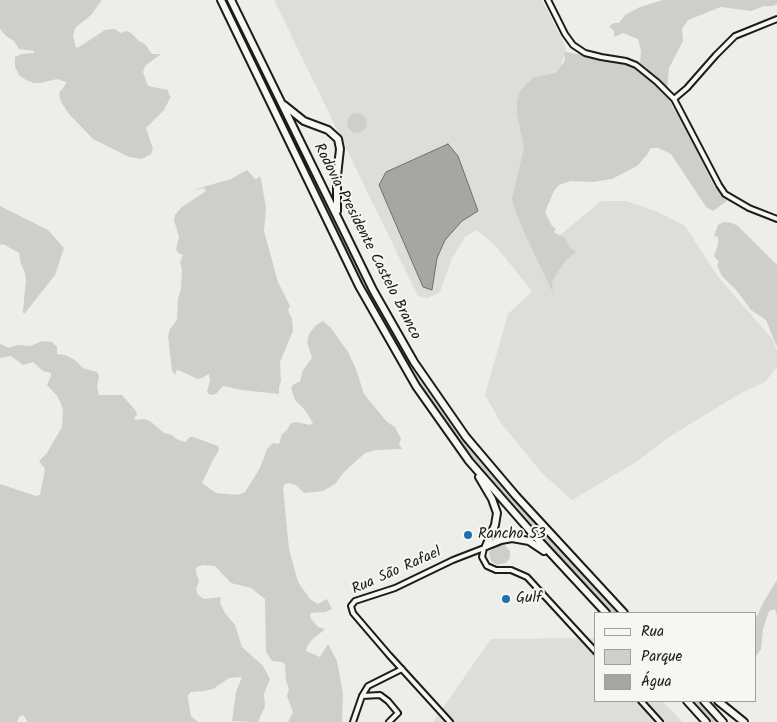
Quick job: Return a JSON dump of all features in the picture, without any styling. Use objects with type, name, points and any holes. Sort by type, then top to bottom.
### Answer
[{"type":"highway","name":"Rodovia Presidente Castelo Branco","points":[[221,0],[368,303],[416,386],[469,462],[605,612]]},
{"type":"highway","name":"Rodovia Presidente Castelo Branco","points":[[231,0],[377,297],[414,362],[466,437],[516,496],[623,612]]},
{"type":"highway","points":[[282,103],[304,121],[328,130],[338,139],[340,149],[337,176],[337,215]]},
{"type":"highway","points":[[469,462],[496,508],[497,519],[485,547]]},
{"type":"highway","points":[[485,547],[506,538],[521,538],[537,545],[565,568]]},
{"type":"highway","points":[[687,702],[706,722]]},
{"type":"highway","points":[[705,702],[723,722]]},
{"type":"highway","points":[[719,702],[744,722]]},
{"type":"street","points":[[548,0],[565,34],[574,45],[585,53],[626,61],[636,65],[674,99],[725,194],[749,208],[777,219]]},
{"type":"street","points":[[674,99],[687,88],[735,36],[777,19]]},
{"type":"street","points":[[485,547],[482,556],[487,566],[496,570],[511,570],[527,577],[594,650]]},
{"type":"street","name":"Rua São Rafael","points":[[450,722],[353,613],[351,609],[352,603],[395,588],[485,547]]},
{"type":"street","points":[[353,722],[362,696],[367,688],[402,669]]},
{"type":"street","points":[[362,696],[380,695],[388,701],[398,712],[389,722]]},
{"type":"street","points":[[642,702],[660,722]]},
{"type":"shaded area","points":[[274,0],[542,0],[566,48],[561,66],[545,82],[529,125],[514,204],[559,236],[601,201],[626,201],[655,211],[685,226],[719,278],[773,340],[777,351],[777,367],[765,382],[741,393],[669,437],[636,462],[572,500],[542,473],[501,423],[485,395],[508,314],[532,291],[494,244],[477,230],[465,237],[452,258],[440,292],[428,298],[418,296]]},
{"type":"shaded area","points":[[594,638],[594,702],[664,702],[682,722],[433,722],[491,639]]},
{"type":"green space","points":[[0,0],[102,0],[91,15],[75,28],[73,35],[76,48],[105,30],[115,29],[120,33],[126,31],[131,33],[145,44],[152,54],[161,54],[145,66],[143,72],[148,86],[168,90],[171,96],[164,110],[146,128],[153,149],[151,154],[142,159],[129,157],[93,139],[69,114],[61,102],[59,93],[66,82],[57,79],[34,83],[19,75],[15,66],[15,57],[34,53],[34,51],[19,49],[14,41],[0,29]]},
{"type":"green space","points":[[224,0],[227,0],[365,284],[395,339],[424,386],[477,458],[616,612],[609,612],[495,487],[438,412],[406,364],[363,285]]},
{"type":"green space","points":[[663,0],[777,0],[777,4],[773,6],[764,6],[751,11],[721,7],[688,20],[682,29],[683,41],[669,68],[667,92],[672,106],[685,126],[714,186],[728,200],[713,211],[706,207],[671,154],[658,148],[651,148],[637,166],[612,179],[593,182],[571,181],[559,185],[554,191],[545,212],[552,226],[556,229],[555,233],[566,239],[569,247],[576,252],[566,260],[554,278],[552,283],[553,293],[524,232],[512,199],[524,148],[517,113],[520,91],[535,77],[555,73],[565,61],[564,53],[566,52],[605,59],[614,63],[629,64],[655,78],[640,64],[641,51],[638,39],[623,33],[614,37],[614,31],[609,26],[619,23],[625,15],[640,7]]},
{"type":"green space","points":[[357,113],[364,116],[367,123],[364,130],[357,133],[350,130],[347,123],[350,116]]},
{"type":"green space","points":[[247,170],[255,179],[259,176],[261,179],[266,208],[264,231],[278,282],[290,306],[288,310],[292,319],[293,331],[280,362],[281,381],[279,394],[223,386],[216,394],[210,395],[207,392],[210,380],[209,374],[198,379],[178,370],[175,375],[172,371],[168,336],[170,329],[177,320],[178,298],[181,289],[182,269],[180,263],[183,255],[178,253],[176,249],[179,237],[174,220],[175,215],[182,207],[206,191],[204,188],[194,190],[231,179]]},
{"type":"green space","points":[[0,206],[48,230],[64,248],[55,275],[25,313],[23,313],[23,310],[25,273],[19,253],[3,244],[0,245]]},
{"type":"green space","points":[[724,222],[738,226],[777,265],[777,347],[766,320],[751,310],[737,291],[722,276],[717,266],[719,262],[714,256],[718,245],[718,237],[714,236],[718,225]]},
{"type":"green space","points":[[323,321],[331,328],[348,352],[364,394],[387,422],[395,427],[401,439],[399,444],[402,449],[376,450],[365,453],[344,472],[335,484],[323,491],[304,493],[296,485],[289,483],[285,484],[283,488],[289,549],[298,582],[310,599],[318,604],[327,599],[332,609],[325,612],[310,613],[311,619],[318,627],[325,629],[312,640],[307,646],[306,651],[320,657],[328,644],[337,661],[343,694],[342,722],[288,722],[293,712],[287,696],[289,689],[286,681],[285,664],[272,661],[266,652],[265,599],[251,588],[231,583],[215,566],[204,565],[196,568],[199,581],[196,589],[198,595],[204,599],[221,597],[220,603],[225,613],[235,625],[242,647],[263,666],[270,679],[264,694],[265,706],[258,722],[232,721],[236,692],[242,677],[229,678],[213,689],[191,692],[188,695],[191,716],[198,722],[28,722],[23,715],[19,717],[17,722],[0,722],[0,484],[36,496],[40,495],[45,469],[39,461],[47,453],[62,427],[63,409],[58,397],[47,385],[51,373],[43,371],[33,362],[23,365],[11,356],[0,358],[0,344],[9,348],[17,345],[31,346],[42,341],[52,342],[57,347],[57,354],[65,355],[75,360],[83,368],[97,372],[99,376],[97,387],[99,395],[122,395],[136,411],[137,415],[134,418],[136,420],[144,419],[150,421],[164,433],[185,442],[190,437],[193,437],[218,446],[219,450],[202,483],[216,493],[238,495],[245,492],[260,468],[267,449],[273,443],[279,444],[282,434],[291,423],[296,422],[310,425],[313,423],[305,410],[295,400],[291,388],[300,381],[303,370],[312,358],[307,342],[309,334],[316,325]]},
{"type":"green space","points":[[501,541],[510,551],[510,558],[506,563],[497,565],[491,561],[489,552]]},
{"type":"green space","points":[[777,580],[777,615],[775,609],[769,611],[763,629],[761,649],[757,655],[757,616]]},
{"type":"green space","points":[[692,702],[700,702],[719,722],[711,722]]},
{"type":"water","points":[[448,144],[458,156],[478,211],[462,221],[445,240],[437,258],[432,290],[423,287],[379,185],[386,172]]},
{"type":"place","name":"Rancho 53","points":[[468,535]]},
{"type":"place","name":"Gulf","points":[[506,599]]}]
